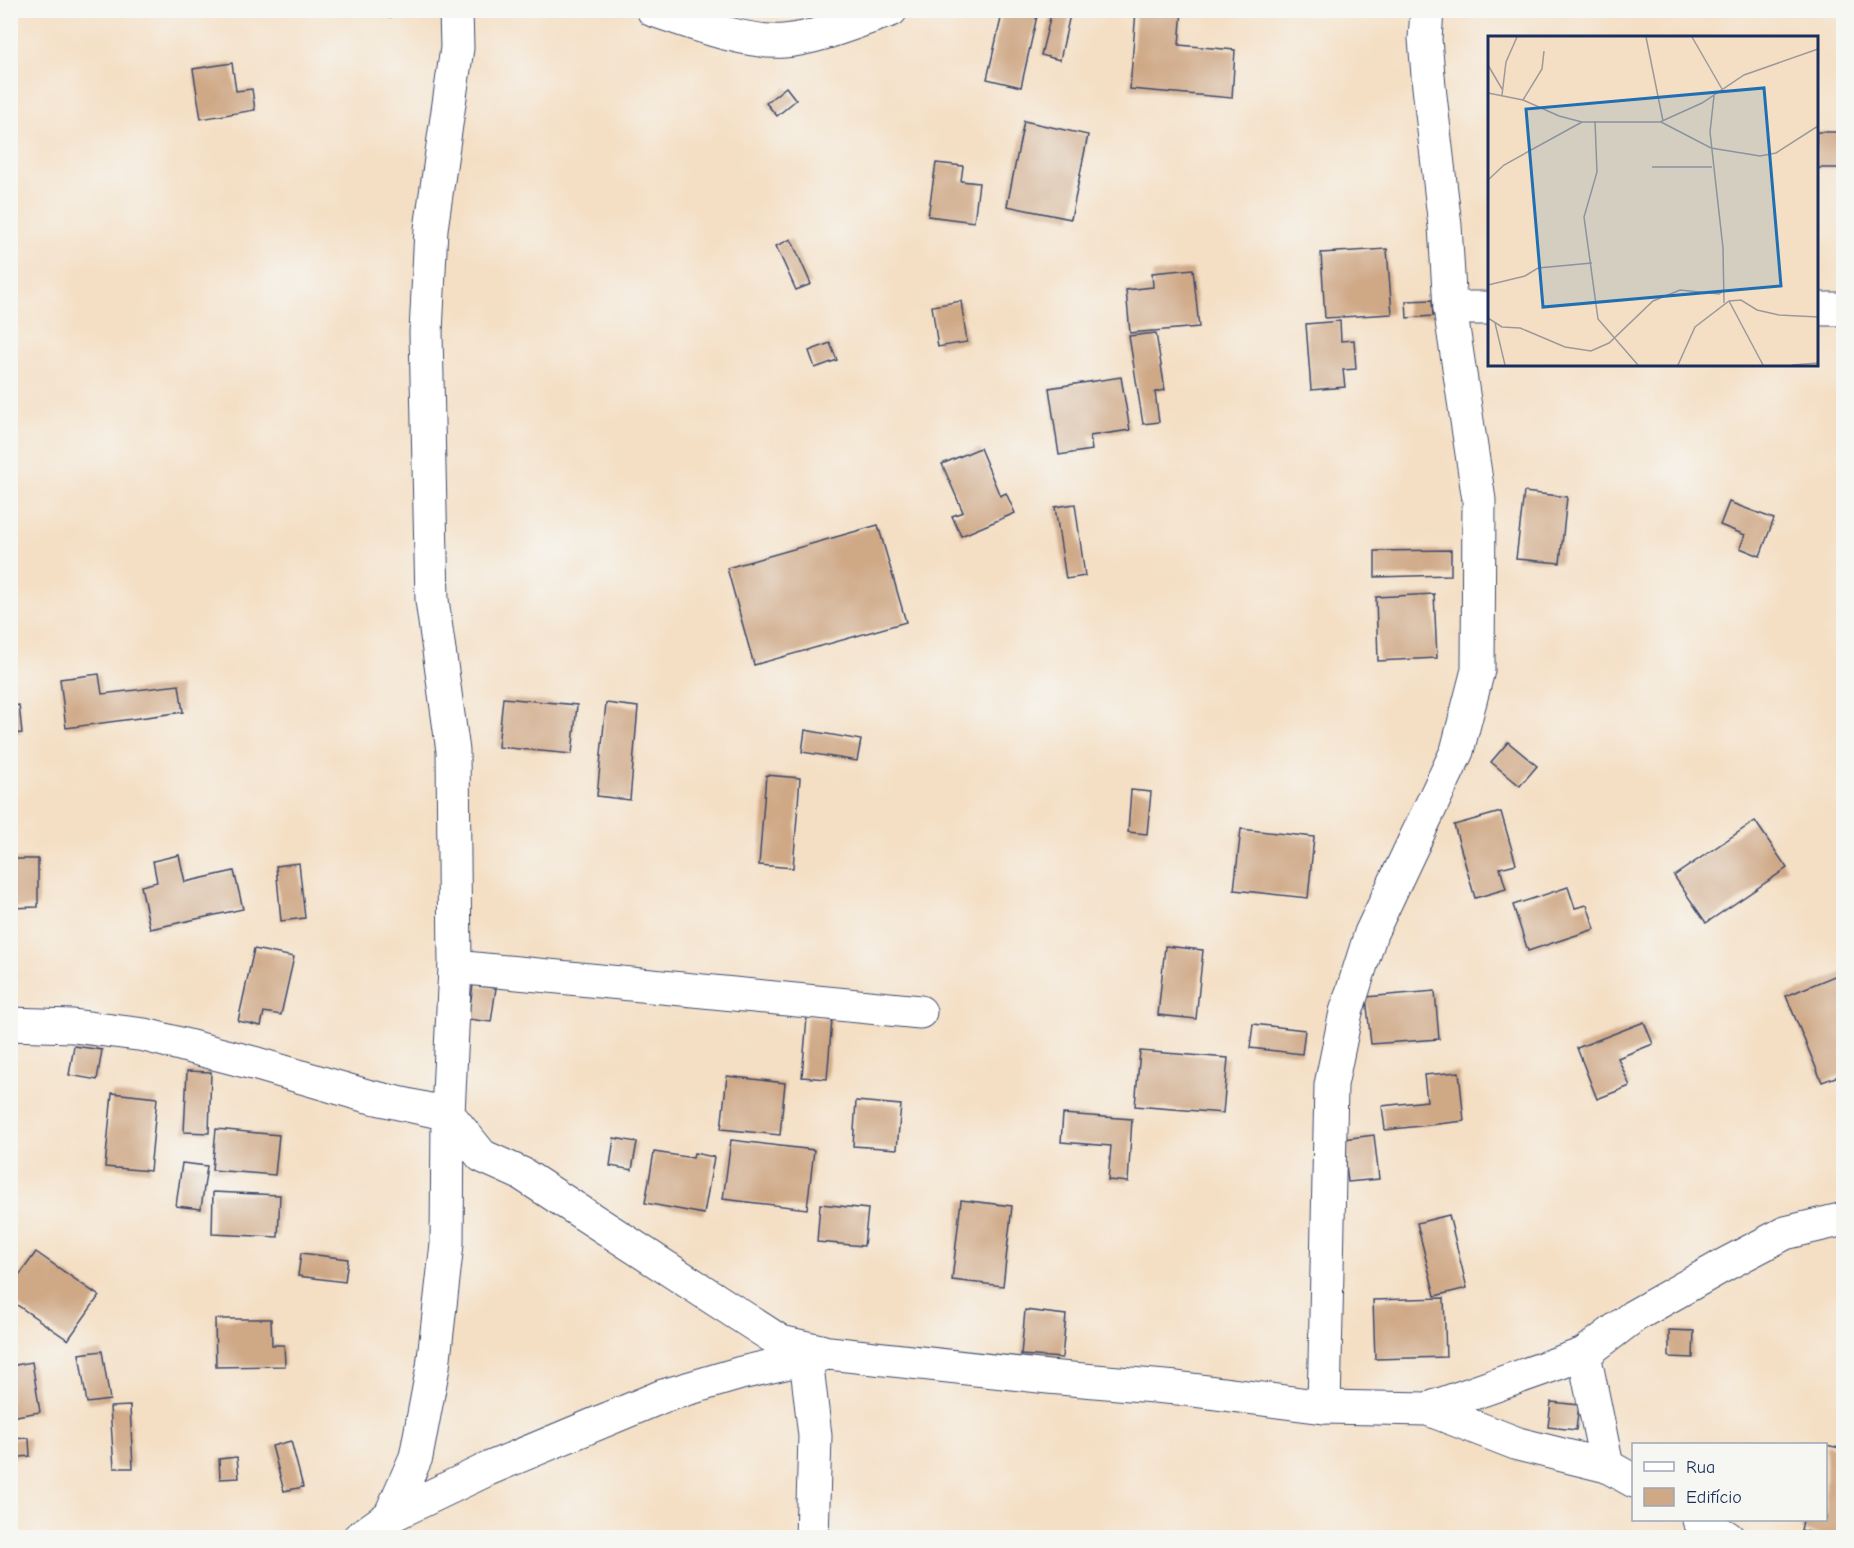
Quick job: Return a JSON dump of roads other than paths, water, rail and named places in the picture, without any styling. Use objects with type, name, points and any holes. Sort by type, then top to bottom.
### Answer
[{"type":"street","points":[[390,1516],[416,1457],[433,1368],[447,1244],[448,1114],[455,967],[453,751],[432,600],[426,333],[431,229],[456,48],[456,10]]},
{"type":"street","points":[[456,48],[475,10]]},
{"type":"street","points":[[653,10],[749,39],[782,41],[808,37],[891,10]]},
{"type":"street","points":[[1324,1407],[1331,1085],[1346,1012],[1371,933],[1457,751],[1478,670],[1479,500],[1450,308],[1445,226],[1425,39],[1427,10]]},
{"type":"street","points":[[1450,308],[1488,308]]},
{"type":"street","points":[[1818,309],[1844,309]]},
{"type":"street","points":[[455,967],[920,1012]]},
{"type":"street","points":[[10,1024],[73,1026],[145,1035],[367,1096],[448,1114],[482,1156],[522,1174],[781,1341],[818,1355],[1177,1388],[1324,1407],[1428,1409],[1518,1444],[1620,1474]]},
{"type":"street","points":[[1428,1409],[1584,1354],[1634,1316],[1785,1233],[1844,1219]]},
{"type":"street","points":[[1584,1354],[1620,1474]]},
{"type":"street","points":[[359,1538],[390,1516],[488,1469],[663,1396],[741,1373],[818,1355]]},
{"type":"street","points":[[812,1538],[818,1355]]},
{"type":"street","points":[[1701,1521],[1728,1538]]}]
